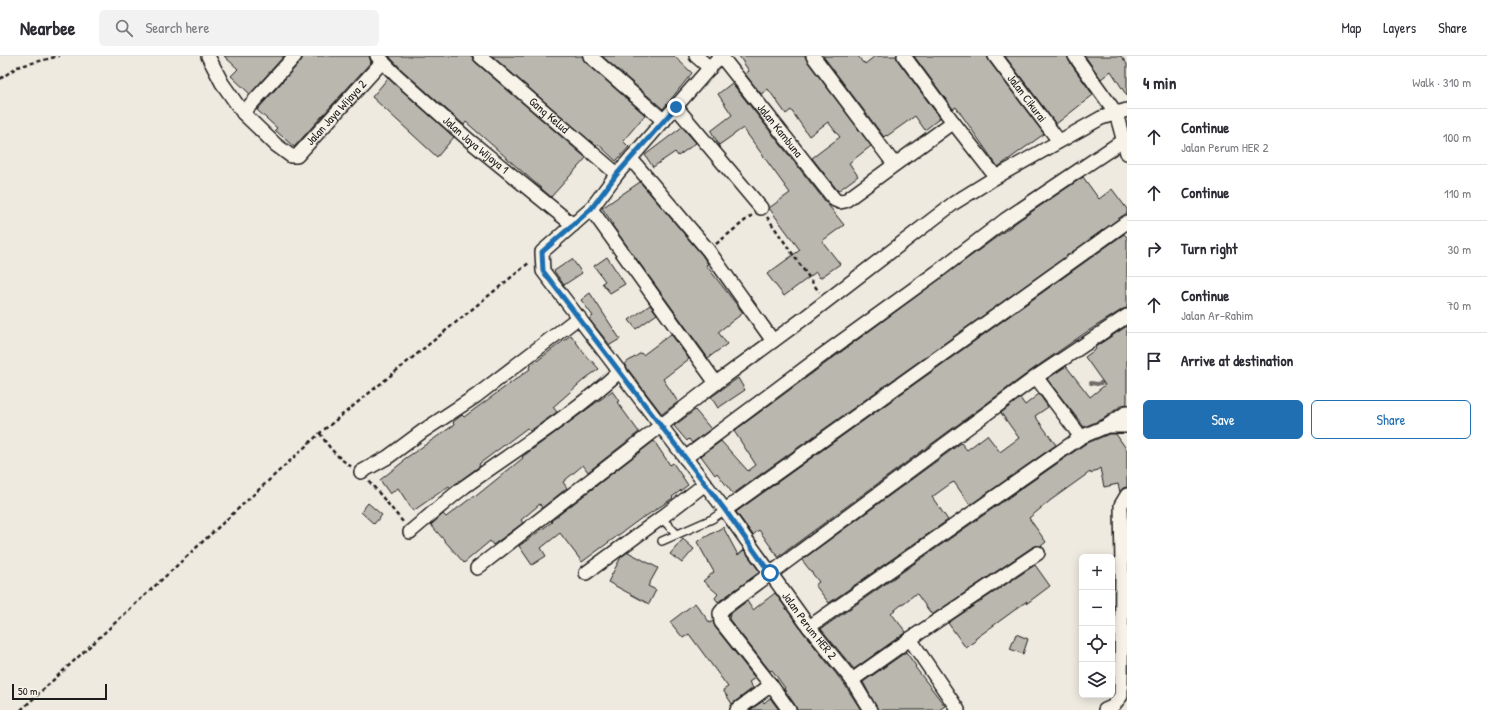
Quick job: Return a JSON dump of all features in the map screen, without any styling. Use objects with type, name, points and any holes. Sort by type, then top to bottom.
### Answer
[{"type":"street","points":[[208,56],[222,83],[242,112],[295,56]]},
{"type":"street","name":"Gang Kelud","points":[[480,56],[617,174]]},
{"type":"street","points":[[590,56],[664,121]]},
{"type":"street","points":[[696,56],[710,68]]},
{"type":"street","points":[[542,252],[591,209],[617,174],[721,56]]},
{"type":"street","name":"Jalan Kambuna","points":[[721,56],[835,200],[840,202],[845,201],[894,164]]},
{"type":"street","points":[[813,56],[894,164],[953,122]]},
{"type":"street","points":[[904,56],[996,177]]},
{"type":"street","name":"Jalan Cikurai","points":[[995,56],[1059,141]]},
{"type":"street","points":[[1075,56],[1121,112],[1127,153]]},
{"type":"street","name":"Jalan Jaya Wijaya 2","points":[[242,112],[276,145],[292,156],[296,156],[380,58]]},
{"type":"street","name":"Jalan Jaya Wijaya 1","points":[[380,58],[396,76],[464,136],[573,225]]},
{"type":"street","points":[[676,107],[761,208]]},
{"type":"street","points":[[477,568],[716,383],[826,302],[954,203],[996,177],[1101,118],[1121,112]]},
{"type":"street","points":[[685,458],[1005,220],[1124,140]]},
{"type":"street","points":[[631,159],[708,250],[773,341]]},
{"type":"street","points":[[591,209],[716,383]]},
{"type":"street","points":[[725,510],[1127,222]]},
{"type":"street","name":"Jalan Perum HER 2","points":[[542,252],[543,271],[725,510],[809,627],[852,680],[870,710]]},
{"type":"street","points":[[789,710],[721,622],[720,613],[724,608],[1036,377],[1127,316]]},
{"type":"street","points":[[362,472],[388,457],[423,431],[476,396],[579,317]]},
{"type":"street","points":[[410,532],[463,488],[595,394],[620,371]]},
{"type":"street","points":[[1036,377],[1080,437]]},
{"type":"street","points":[[809,627],[1080,437],[1106,426],[1127,412]]},
{"type":"street","points":[[1106,426],[1127,426]]},
{"type":"street","points":[[586,573],[661,518],[704,484]]},
{"type":"street","points":[[1105,710],[1112,706],[1121,696],[1121,505],[1127,496]]},
{"type":"street","points":[[852,680],[1038,553]]},
{"type":"street","points":[[910,639],[958,710]]},
{"type":"street","points":[[737,710],[770,685]]},
{"type":"lane","points":[[662,541],[712,520],[725,510]]},
{"type":"lane","points":[[661,518],[677,534]]},
{"type":"path","points":[[0,79],[18,67],[59,56]]},
{"type":"path","points":[[708,250],[761,208],[826,302]]},
{"type":"path","points":[[21,710],[320,433],[542,252]]},
{"type":"path","points":[[320,433],[327,445],[344,462],[362,472],[410,532]]},
{"type":"building","points":[[224,56],[284,56],[250,94],[231,76],[238,69]]},
{"type":"building","points":[[303,56],[369,56],[371,62],[294,147],[275,130],[277,128],[257,110],[301,61]]},
{"type":"building","points":[[389,56],[472,56],[475,62],[586,158],[551,197],[466,122],[464,125],[402,70]]},
{"type":"building","points":[[492,56],[582,56],[585,62],[645,115],[623,141],[629,147],[616,161],[598,144],[596,146]]},
{"type":"building","points":[[602,56],[674,56],[692,73],[663,109]]},
{"type":"building","points":[[739,56],[805,56],[807,61],[871,146],[849,163],[858,176],[838,191],[812,158],[840,137],[828,122],[809,136],[791,110],[786,114],[768,89],[761,94],[745,74],[749,71]]},
{"type":"building","points":[[823,56],[858,56],[865,64],[875,56],[896,56],[898,61],[940,118],[925,130],[915,116],[884,137]]},
{"type":"building","points":[[914,56],[987,56],[989,61],[1044,134],[998,167],[956,107],[953,109]]},
{"type":"building","points":[[1005,56],[1067,56],[1093,95],[1056,124]]},
{"type":"building","points":[[1085,56],[1121,56],[1127,64],[1127,96],[1111,71],[1101,79]]},
{"type":"building","points":[[388,78],[454,137],[437,157],[372,97]]},
{"type":"building","points":[[732,83],[844,225],[822,241],[840,264],[820,278],[816,272],[784,296],[767,274],[800,250],[769,208],[790,193],[743,128],[719,145],[711,131],[732,115],[718,94]]},
{"type":"building","points":[[682,127],[696,143],[678,156],[675,152],[653,167],[645,155]]},
{"type":"building","points":[[1083,177],[1099,199],[1112,189],[1127,209],[1127,213],[733,494],[717,473],[715,475],[701,456],[721,441],[748,471],[756,465],[734,431],[1021,219]]},
{"type":"building","points":[[640,182],[702,255],[708,264],[706,265],[743,313],[718,332],[727,344],[708,358],[612,225],[613,224],[602,208]]},
{"type":"building","points":[[1124,234],[1127,237],[1127,308],[1085,333],[1032,370],[778,557],[759,530],[753,535],[736,512]]},
{"type":"building","points":[[607,257],[625,284],[610,293],[602,283],[605,281],[594,266]]},
{"type":"building","points":[[572,259],[582,273],[564,285],[554,271]]},
{"type":"building","points":[[590,293],[620,339],[610,345],[589,319],[593,316],[581,300]]},
{"type":"building","points":[[650,305],[657,314],[636,329],[629,320]]},
{"type":"building","points":[[1127,326],[1127,404],[1122,405],[1103,419],[1084,427],[1047,379],[1066,366],[1090,397],[1105,385],[1085,357],[1096,349],[1095,347]]},
{"type":"building","points":[[671,334],[689,359],[663,379],[678,402],[662,414],[624,364],[641,353],[643,355]]},
{"type":"building","points":[[571,335],[589,360],[590,359],[599,369],[586,378],[553,407],[557,412],[530,431],[527,428],[450,488],[449,486],[413,511],[398,488],[390,494],[380,480],[404,461],[403,460],[454,425],[453,422],[462,415],[464,417],[530,369],[529,367]]},
{"type":"building","points":[[738,378],[745,390],[718,408],[711,397]]},
{"type":"building","points":[[612,391],[619,401],[617,402],[639,432],[588,472],[583,465],[563,482],[567,488],[542,508],[540,504],[521,520],[523,523],[493,545],[490,541],[464,563],[431,525],[443,514],[446,517],[475,495],[476,496],[523,458],[522,457]]},
{"type":"building","points":[[1039,394],[1048,407],[1035,416],[1056,445],[970,505],[954,482],[950,484],[932,497],[948,520],[829,603],[815,585],[819,582],[802,560],[961,443],[967,450],[987,435],[1000,452],[1019,438],[1001,413],[1020,398],[1025,405]]},
{"type":"building","points":[[695,410],[711,429],[692,443],[689,439],[687,441],[674,426]]},
{"type":"building","points":[[1109,434],[1116,434],[1127,450],[1127,487],[1123,488],[1120,492],[1118,484],[1104,487],[1100,468],[1091,474],[1090,472],[1029,518],[1046,542],[1041,546],[1034,546],[932,615],[917,594],[914,595],[891,613],[906,632],[854,669],[821,629],[1085,444]]},
{"type":"building","points":[[654,441],[670,465],[673,463],[688,485],[672,497],[673,498],[643,517],[582,562],[560,533],[541,548],[546,556],[532,565],[519,546],[552,522],[551,521]]},
{"type":"building","points":[[368,503],[382,515],[374,524],[361,512]]},
{"type":"building","points":[[723,527],[738,555],[744,550],[760,572],[718,602],[715,598],[718,594],[703,581],[714,572],[697,542]]},
{"type":"building","points":[[683,539],[694,549],[682,563],[670,554]]},
{"type":"building","points":[[628,552],[658,568],[648,586],[656,590],[649,604],[608,582],[621,557]]},
{"type":"building","points":[[1035,565],[1050,586],[975,639],[976,641],[966,648],[948,623]]},
{"type":"building","points":[[775,593],[803,632],[845,685],[861,710],[797,710],[784,689],[785,688],[772,670],[770,671],[729,619],[730,614],[747,601],[753,610]]},
{"type":"building","points":[[695,603],[710,623],[713,621],[715,627],[755,678],[749,682],[753,688],[732,704],[723,690],[728,687],[689,634],[683,638],[670,622]]},
{"type":"building","points":[[1016,634],[1028,639],[1023,654],[1010,649]]},
{"type":"building","points":[[906,652],[916,666],[915,667],[945,706],[939,710],[878,710],[863,682]]},
{"type":"building","points":[[770,698],[779,710],[750,710],[763,701],[764,703]]},
{"type":"waterway","points":[[1091,383],[1097,384],[1108,381]]},
{"type":"route","points":[[676,107],[617,174],[591,209],[542,252],[543,271],[725,510],[770,573]]}]
